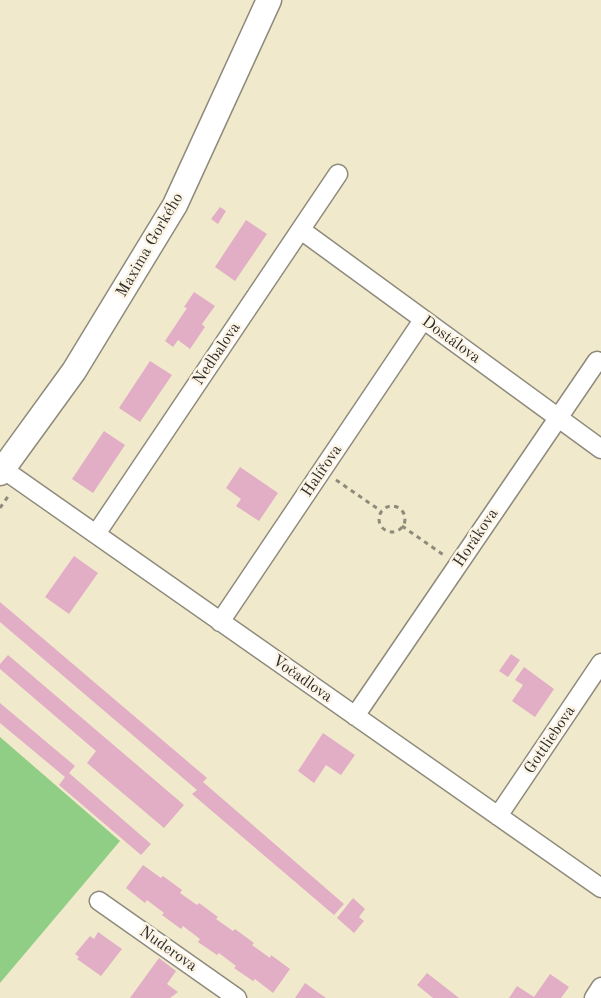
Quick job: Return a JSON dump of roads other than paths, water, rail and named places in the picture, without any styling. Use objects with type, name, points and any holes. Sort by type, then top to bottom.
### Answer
[{"type":"street","name":"Maxima Gorkého","points":[[1,471],[74,371],[175,205],[269,0]]},
{"type":"street","name":"Nedbalova","points":[[96,534],[338,174]]},
{"type":"street","name":"Dostálova","points":[[301,230],[601,449]]},
{"type":"street","name":"Halířova","points":[[220,622],[423,320]]},
{"type":"street","name":"Horákova","points":[[355,716],[597,361]]},
{"type":"street","name":"Vočadlova","points":[[1,471],[96,534],[601,888]]},
{"type":"street","name":"Gottliebova","points":[[498,816],[601,663]]},
{"type":"street","name":"Nuderova","points":[[99,901],[237,998]]},
{"type":"street","points":[[594,998],[601,987]]}]
